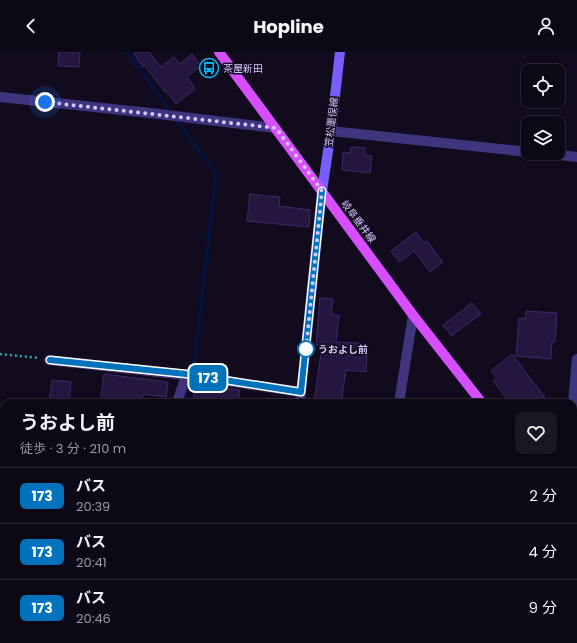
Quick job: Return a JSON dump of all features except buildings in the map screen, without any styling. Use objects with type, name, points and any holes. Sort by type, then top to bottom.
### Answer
[{"type":"main road","name":"岐阜垂井線","points":[[219,52],[413,315],[479,399]]},
{"type":"main road","name":"笠松墨俣線","points":[[322,191],[331,131],[340,52]]},
{"type":"street","points":[[0,98],[142,112],[276,128]]},
{"type":"street","points":[[331,131],[521,151]]},
{"type":"street","points":[[565,156],[577,157]]},
{"type":"street","points":[[300,399],[322,191]]},
{"type":"street","points":[[400,399],[413,315]]},
{"type":"street","points":[[573,399],[577,359]]},
{"type":"street","points":[[50,360],[186,374],[301,392]]},
{"type":"street","points":[[177,399],[186,374]]},
{"type":"path","points":[[0,354],[50,360]]},
{"type":"waterway","points":[[127,52],[216,174],[194,367],[184,399]]},
{"type":"bus line","name":"173","points":[[50,360],[186,374],[301,392],[322,191]]},
{"type":"place","name":"茶屋新田","points":[[209,68]]},
{"type":"place","name":"うおよし前","points":[[306,349]]},
{"type":"route","points":[[45,102],[276,128],[322,191],[306,349]]}]
